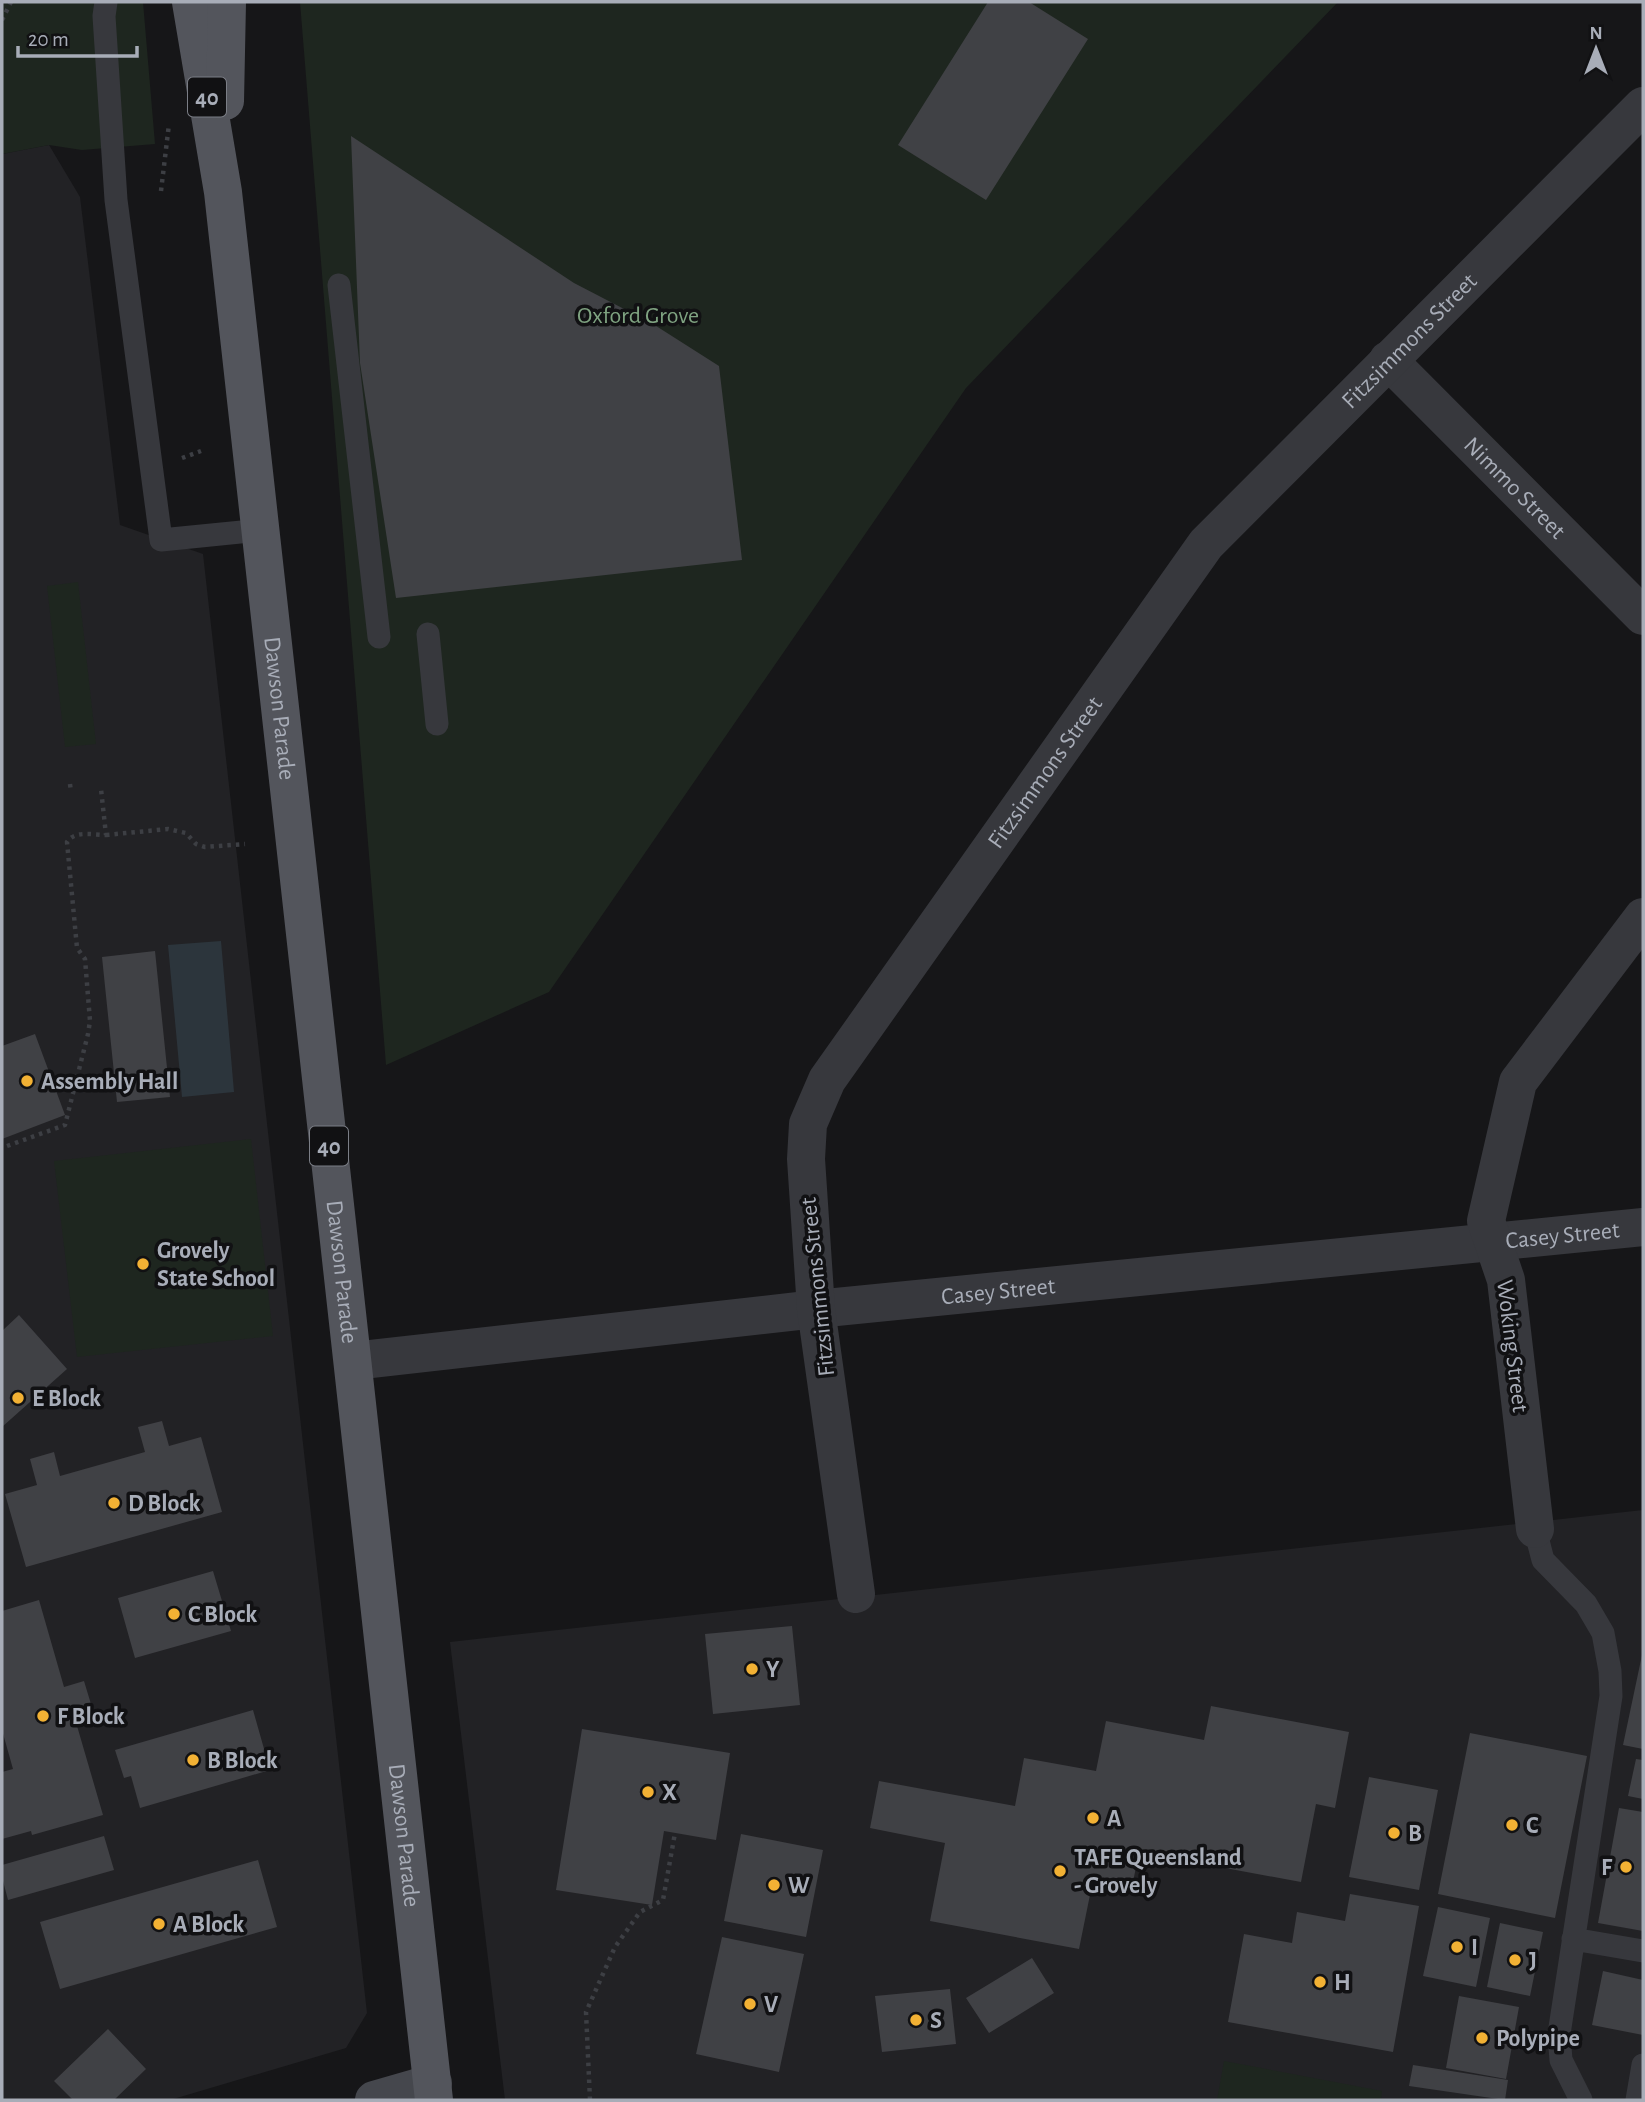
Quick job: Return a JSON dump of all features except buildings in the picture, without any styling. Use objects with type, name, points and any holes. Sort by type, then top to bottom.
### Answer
[{"type":"main road","name":"Dawson Parade","points":[[191,2],[223,192],[434,2091]]},
{"type":"main road","name":"Dawson Parade","points":[[223,192],[227,2]]},
{"type":"street","name":"Fitzsimmons Street","points":[[856,1594],[816,1309],[806,1159],[808,1124],[827,1080],[1206,544],[1643,106]]},
{"type":"street","name":"Nimmo Street","points":[[1388,360],[1643,616]]},
{"type":"street","name":"Woking Street","points":[[1535,1529],[1506,1280],[1486,1221],[1518,1082],[1643,917]]},
{"type":"street","name":"Casey Street","points":[[353,1361],[816,1309],[1643,1227]]},
{"type":"street","points":[[374,2100],[434,2091]]},
{"type":"lane","points":[[106,2],[104,16],[116,200],[161,540],[261,530]]},
{"type":"lane","points":[[339,285],[379,637]]},
{"type":"lane","points":[[428,634],[437,724]]},
{"type":"lane","points":[[1535,1529],[1543,1560],[1586,1604],[1603,1633],[1610,1671],[1611,1696],[1559,2034],[1562,2060],[1581,2100]]},
{"type":"lane","points":[[1573,1939],[1643,1951]]},
{"type":"lane","points":[[1637,2100],[1643,2065]]},
{"type":"path","points":[[2,20],[11,2]]},
{"type":"path","points":[[161,191],[169,125],[167,111]]},
{"type":"path","points":[[70,784],[71,792]]},
{"type":"path","points":[[101,789],[106,835]]},
{"type":"path","points":[[7,1146],[65,1125],[88,1034],[90,1021],[85,959],[77,947],[67,842],[70,837],[75,834],[106,835],[168,829],[186,833],[205,848],[245,844]]},
{"type":"path","points":[[590,2100],[586,2012],[615,1947],[640,1912],[663,1900],[675,1833]]},
{"type":"shaded area","name":"Grovely State School","points":[[49,145],[80,197],[120,525],[203,554],[367,2013],[346,2048],[170,2100],[2,2100],[2,154]]},
{"type":"shaded area","points":[[221,941],[234,1092],[182,1097],[168,945]]},
{"type":"shaded area","name":"TAFE Queensland - Grovely","points":[[1643,1510],[1643,2100],[505,2100],[450,1642]]},
{"type":"green space","points":[[2,2],[143,2],[155,144],[82,150],[49,145],[2,154]]},
{"type":"green space","name":"Oxford Grove","points":[[300,2],[1338,2],[966,388],[549,992],[386,1065]]},
{"type":"green space","points":[[78,582],[96,744],[65,747],[47,586]]},
{"type":"green space","points":[[251,1139],[273,1336],[77,1357],[54,1161]]},
{"type":"green space","points":[[1224,2061],[1382,2091],[1381,2100],[1217,2100]]},
{"type":"place","name":"Assembly Hall","points":[[27,1081]]},
{"type":"place","name":"Grovely State School","points":[[143,1264]]},
{"type":"place","name":"E Block","points":[[18,1398]]},
{"type":"place","name":"D Block","points":[[114,1503]]},
{"type":"place","name":"C Block","points":[[174,1614]]},
{"type":"place","name":"Y","points":[[752,1669]]},
{"type":"place","name":"F Block","points":[[43,1716]]},
{"type":"place","name":"B Block","points":[[193,1760]]},
{"type":"place","name":"X","points":[[648,1792]]},
{"type":"place","name":"A","points":[[1093,1818]]},
{"type":"place","name":"C","points":[[1512,1825]]},
{"type":"place","name":"B","points":[[1394,1833]]},
{"type":"place","name":"F","points":[[1626,1867]]},
{"type":"place","name":"TAFE Queensland - Grovely","points":[[1060,1871]]},
{"type":"place","name":"W","points":[[774,1885]]},
{"type":"place","name":"A Block","points":[[159,1924]]},
{"type":"place","name":"I","points":[[1457,1947]]},
{"type":"place","name":"J","points":[[1515,1960]]},
{"type":"place","name":"H","points":[[1320,1982]]},
{"type":"place","name":"V","points":[[750,2004]]},
{"type":"place","name":"S","points":[[916,2020]]},
{"type":"place","name":"Polypipe","points":[[1482,2038]]}]
